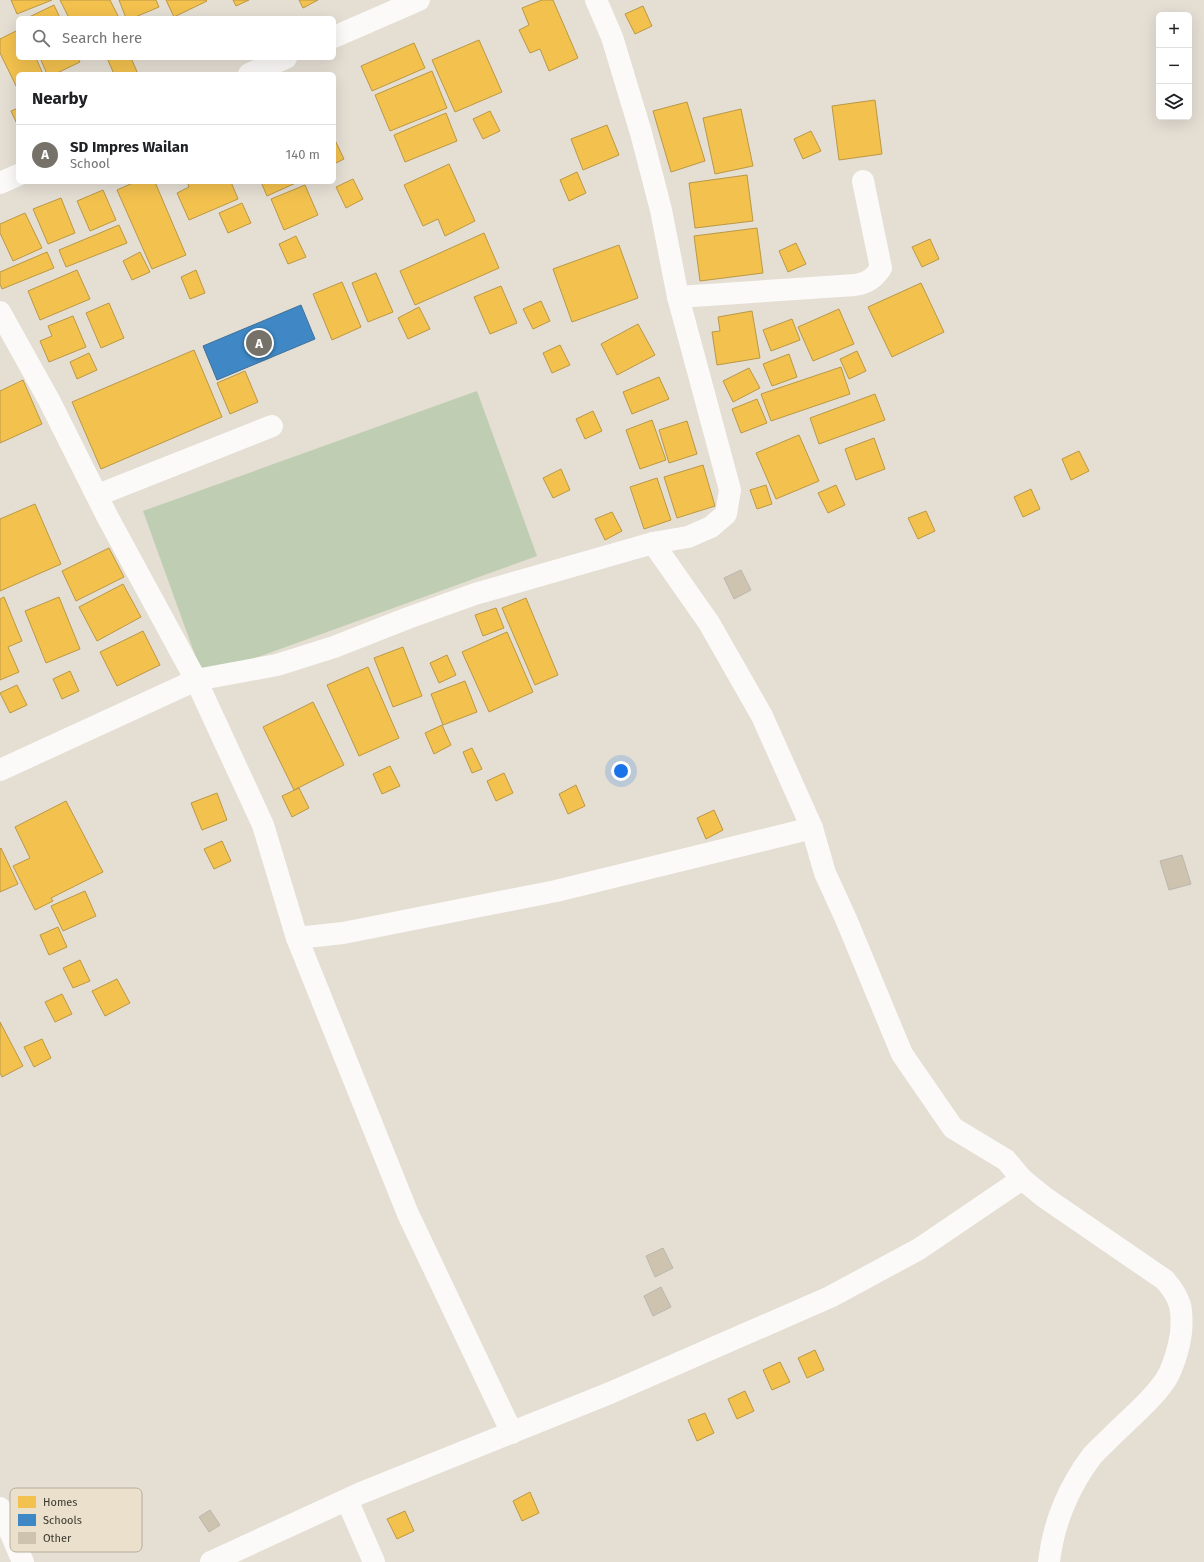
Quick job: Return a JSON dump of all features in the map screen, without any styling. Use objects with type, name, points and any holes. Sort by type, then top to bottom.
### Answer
[{"type":"street","points":[[336,36],[419,0]]},
{"type":"street","points":[[0,770],[196,680],[277,665],[334,646],[475,594],[653,543],[688,537],[711,527],[726,514],[730,490],[678,297],[661,210],[641,133],[612,37],[596,0]]},
{"type":"street","points":[[254,72],[281,60]]},
{"type":"street","points":[[0,183],[16,176]]},
{"type":"street","points":[[678,297],[864,284],[875,277],[881,268],[864,181]]},
{"type":"street","points":[[0,312],[49,400],[98,495],[107,516],[196,680],[263,825],[297,938],[408,1214],[512,1433]]},
{"type":"street","points":[[98,495],[272,426]]},
{"type":"street","points":[[653,543],[709,623],[762,716],[812,828],[824,873],[846,919],[902,1054],[954,1128],[1006,1160],[1022,1179],[1044,1197],[1165,1280],[1181,1305],[1182,1316],[1179,1347],[1168,1375],[1152,1396],[1093,1455],[1074,1483],[1060,1514],[1050,1552],[1049,1562]]},
{"type":"street","points":[[297,938],[343,933],[556,891],[712,851],[812,828]]},
{"type":"street","points":[[211,1562],[347,1500],[610,1393],[830,1297],[919,1249],[1022,1179]]},
{"type":"street","points":[[347,1500],[374,1562]]},
{"type":"street","points":[[0,1508],[10,1531]]},
{"type":"street","points":[[19,1552],[23,1562]]},
{"type":"green space","points":[[477,391],[537,556],[203,677],[143,511]]},
{"type":"building: Homes","points":[[11,0],[52,0],[17,14]]},
{"type":"building: Homes","points":[[60,0],[110,0],[118,16],[68,16]]},
{"type":"building: Homes","points":[[119,0],[156,0],[159,7],[138,16],[125,16]]},
{"type":"building: Homes","points":[[166,0],[207,1],[176,16],[174,16]]},
{"type":"building: Homes","points":[[233,0],[249,0],[236,6]]},
{"type":"building: Homes","points":[[299,0],[318,0],[303,8]]},
{"type":"building: Homes","points":[[542,0],[553,0],[578,58],[549,71],[540,49],[530,53],[519,30],[529,25],[522,8]]},
{"type":"building: Homes","points":[[54,5],[59,16],[31,16]]},
{"type":"building: Homes","points":[[643,6],[652,26],[635,34],[625,14]]},
{"type":"building: Homes","points":[[16,31],[16,60],[37,60],[42,72],[16,72],[16,86],[0,53],[0,39]]},
{"type":"building: Homes","points":[[479,40],[502,92],[455,112],[432,60]]},
{"type":"building: Homes","points":[[414,43],[425,68],[372,91],[361,66]]},
{"type":"building: Homes","points":[[41,60],[79,60],[80,62],[59,72],[46,72]]},
{"type":"building: Homes","points":[[108,60],[132,60],[137,72],[113,72]]},
{"type":"building: Homes","points":[[432,71],[447,108],[390,131],[375,95]]},
{"type":"building: Homes","points":[[875,100],[882,154],[839,160],[832,106]]},
{"type":"building: Homes","points":[[687,102],[705,161],[671,172],[653,111]]},
{"type":"building: Homes","points":[[16,109],[16,122],[11,111]]},
{"type":"building: Homes","points":[[741,109],[753,166],[715,174],[703,118]]},
{"type":"building: Homes","points":[[490,111],[500,131],[483,139],[473,119]]},
{"type":"building: Homes","points":[[446,113],[457,141],[405,162],[394,135]]},
{"type":"building: Homes","points":[[607,125],[619,155],[583,170],[571,139]]},
{"type":"building: Homes","points":[[811,131],[821,151],[803,159],[794,139]]},
{"type":"building: Homes","points":[[336,142],[344,159],[336,163]]},
{"type":"building: Homes","points":[[449,164],[475,221],[445,236],[438,219],[423,226],[404,185]]},
{"type":"building: Homes","points":[[577,172],[586,193],[569,201],[560,180]]},
{"type":"building: Homes","points":[[747,175],[753,221],[695,228],[689,183]]},
{"type":"building: Homes","points":[[353,179],[363,199],[346,208],[336,187]]},
{"type":"building: Homes","points":[[130,184],[156,184],[186,255],[152,269],[117,190]]},
{"type":"building: Homes","points":[[188,184],[232,184],[238,199],[189,220],[177,193],[189,187]]},
{"type":"building: Homes","points":[[262,184],[294,184],[267,196]]},
{"type":"building: Homes","points":[[305,185],[318,215],[284,230],[271,199]]},
{"type":"building: Homes","points":[[103,190],[116,220],[90,231],[77,201]]},
{"type":"building: Homes","points":[[61,198],[75,233],[48,244],[33,209]]},
{"type":"building: Homes","points":[[242,203],[251,223],[228,233],[219,213]]},
{"type":"building: Homes","points":[[25,213],[42,248],[13,261],[0,233],[0,224]]},
{"type":"building: Homes","points":[[119,225],[127,243],[66,267],[59,250]]},
{"type":"building: Homes","points":[[757,228],[763,273],[700,281],[694,236]]},
{"type":"building: Homes","points":[[484,233],[499,268],[415,305],[400,271]]},
{"type":"building: Homes","points":[[296,236],[306,257],[288,264],[279,244]]},
{"type":"building: Homes","points":[[930,239],[939,259],[922,267],[912,247]]},
{"type":"building: Homes","points":[[796,243],[806,264],[788,272],[779,251]]},
{"type":"building: Homes","points":[[619,245],[638,298],[572,322],[553,269]]},
{"type":"building: Homes","points":[[47,252],[54,268],[2,289],[0,284],[0,272]]},
{"type":"building: Homes","points":[[140,252],[150,272],[132,280],[123,261]]},
{"type":"building: Homes","points":[[77,270],[90,299],[40,320],[28,291]]},
{"type":"building: Homes","points":[[196,270],[205,293],[190,299],[181,277]]},
{"type":"building: Homes","points":[[376,273],[393,312],[368,322],[352,283]]},
{"type":"building: Homes","points":[[342,282],[361,327],[332,340],[313,294]]},
{"type":"building: Homes","points":[[921,283],[944,332],[892,357],[868,307]]},
{"type":"building: Homes","points":[[501,286],[517,323],[490,334],[474,297]]},
{"type":"building: Homes","points":[[541,301],[550,321],[533,329],[523,309]]},
{"type":"building: Homes","points":[[109,303],[124,338],[101,348],[86,313]]},
{"type":"building: Homes","points":[[419,307],[430,329],[408,339],[398,318]]},
{"type":"building: Homes","points":[[839,309],[854,344],[813,361],[798,327]]},
{"type":"building: Homes","points":[[752,311],[760,358],[717,365],[712,332],[720,331],[718,317]]},
{"type":"building: Homes","points":[[73,316],[86,347],[49,362],[40,341],[52,336],[48,326]]},
{"type":"building: Homes","points":[[792,319],[800,340],[771,351],[763,330]]},
{"type":"building: Homes","points":[[638,324],[655,355],[617,375],[601,344]]},
{"type":"building: Homes","points":[[560,345],[570,365],[552,373],[543,353]]},
{"type":"building: Homes","points":[[194,350],[222,417],[101,469],[72,402]]},
{"type":"building: Homes","points":[[857,351],[866,371],[849,379],[840,359]]},
{"type":"building: Homes","points":[[89,353],[97,370],[77,379],[70,362]]},
{"type":"building: Homes","points":[[789,354],[797,377],[772,386],[763,364]]},
{"type":"building: Homes","points":[[841,367],[850,394],[771,421],[761,394]]},
{"type":"building: Homes","points":[[749,368],[760,388],[733,402],[723,381]]},
{"type":"building: Homes","points":[[245,371],[258,402],[230,414],[217,383]]},
{"type":"building: Homes","points":[[659,377],[669,399],[632,414],[623,392]]},
{"type":"building: Homes","points":[[23,380],[42,424],[0,443],[0,391]]},
{"type":"building: Homes","points":[[875,394],[885,420],[819,444],[810,418]]},
{"type":"building: Homes","points":[[757,399],[767,423],[741,433],[732,409]]},
{"type":"building: Homes","points":[[593,411],[602,431],[585,439],[576,419]]},
{"type":"building: Homes","points":[[652,420],[666,460],[640,469],[626,430]]},
{"type":"building: Homes","points":[[687,421],[697,454],[669,463],[659,430]]},
{"type":"building: Homes","points":[[799,435],[819,481],[776,499],[756,453]]},
{"type":"building: Homes","points":[[874,438],[885,469],[856,480],[845,449]]},
{"type":"building: Homes","points":[[1079,451],[1089,471],[1071,480],[1062,459]]},
{"type":"building: Homes","points":[[703,465],[715,506],[677,518],[664,477]]},
{"type":"building: Homes","points":[[561,469],[570,490],[553,498],[543,478]]},
{"type":"building: Homes","points":[[657,478],[671,520],[644,529],[630,487]]},
{"type":"building: Homes","points":[[766,485],[772,504],[757,509],[750,490]]},
{"type":"building: Homes","points":[[836,485],[845,505],[828,513],[818,493]]},
{"type":"building: Homes","points":[[1031,489],[1040,509],[1023,517],[1014,497]]},
{"type":"building: Homes","points":[[35,504],[61,564],[0,591],[0,519]]},
{"type":"building: Homes","points":[[926,511],[935,531],[918,539],[908,518]]},
{"type":"building: Homes","points":[[612,512],[622,531],[605,540],[595,519]]},
{"type":"building: Homes","points":[[109,548],[124,577],[76,601],[62,571]]},
{"type":"building: Homes","points":[[123,584],[141,617],[97,641],[79,607]]},
{"type":"building: Homes","points":[[4,597],[22,641],[8,647],[19,672],[0,680],[0,599]]},
{"type":"building: Homes","points":[[59,597],[80,649],[46,663],[25,611]]},
{"type":"building: Homes","points":[[526,598],[558,675],[535,685],[502,608]]},
{"type":"building: Homes","points":[[496,608],[504,628],[483,636],[475,615]]},
{"type":"building: Homes","points":[[143,631],[160,665],[117,686],[100,652]]},
{"type":"building: Homes","points":[[507,632],[533,692],[489,712],[462,652]]},
{"type":"building: Homes","points":[[403,647],[422,696],[393,707],[374,658]]},
{"type":"building: Homes","points":[[447,655],[456,675],[439,683],[430,663]]},
{"type":"building: Homes","points":[[368,667],[399,738],[359,756],[327,685]]},
{"type":"building: Homes","points":[[70,671],[79,691],[62,699],[53,679]]},
{"type":"building: Homes","points":[[465,681],[477,712],[443,725],[431,694]]},
{"type":"building: Homes","points":[[17,685],[27,705],[10,713],[0,693]]},
{"type":"building: Homes","points":[[313,702],[344,765],[294,790],[263,727]]},
{"type":"building: Homes","points":[[442,725],[451,745],[434,754],[425,733]]},
{"type":"building: Homes","points":[[472,748],[482,769],[472,773],[463,752]]},
{"type":"building: Homes","points":[[390,766],[400,786],[382,794],[373,774]]},
{"type":"building: Homes","points":[[504,773],[513,793],[496,801],[487,781]]},
{"type":"building: Homes","points":[[576,785],[585,806],[568,814],[559,794]]},
{"type":"building: Homes","points":[[299,788],[309,808],[292,817],[282,796]]},
{"type":"building: Homes","points":[[217,793],[227,820],[202,830],[191,803]]},
{"type":"building: Homes","points":[[66,801],[103,872],[51,898],[53,901],[35,910],[13,866],[30,858],[15,827]]},
{"type":"building: Homes","points":[[714,810],[723,830],[706,839],[697,818]]},
{"type":"building: Homes","points":[[222,841],[231,861],[214,869],[204,849]]},
{"type":"building: Homes","points":[[1,848],[18,884],[0,892],[0,849]]},
{"type":"building: Homes","points":[[85,891],[96,916],[63,931],[51,906]]},
{"type":"building: Homes","points":[[58,927],[67,947],[49,955],[40,935]]},
{"type":"building: Homes","points":[[80,960],[90,981],[73,988],[63,968]]},
{"type":"building: Homes","points":[[117,979],[130,1003],[105,1016],[92,991]]},
{"type":"building: Homes","points":[[62,994],[72,1014],[55,1022],[45,1002]]},
{"type":"building: Homes","points":[[0,1022],[23,1066],[2,1077],[0,1073]]},
{"type":"building: Homes","points":[[42,1039],[51,1058],[34,1067],[24,1047]]},
{"type":"building: Homes","points":[[815,1350],[824,1370],[807,1378],[798,1358]]},
{"type":"building: Homes","points":[[780,1362],[790,1382],[772,1390],[763,1370]]},
{"type":"building: Homes","points":[[745,1391],[754,1411],[737,1419],[728,1399]]},
{"type":"building: Homes","points":[[705,1413],[714,1433],[697,1441],[688,1420]]},
{"type":"building: Homes","points":[[530,1492],[539,1513],[522,1521],[513,1501]]},
{"type":"building: Homes","points":[[405,1511],[414,1531],[397,1539],[387,1519]]},
{"type":"building: Schools","points":[[301,305],[315,339],[217,380],[203,346]]},
{"type":"building: Other","points":[[741,570],[751,590],[734,599],[724,578]]},
{"type":"building: Other","points":[[1182,855],[1191,884],[1169,890],[1160,861]]},
{"type":"building: Other","points":[[663,1248],[673,1268],[655,1277],[646,1256]]},
{"type":"building: Other","points":[[661,1287],[671,1307],[653,1316],[644,1296]]},
{"type":"building: Other","points":[[210,1510],[220,1525],[209,1532],[199,1517]]},
{"type":"place","name":"SD Impres Wailan","points":[[259,343]]}]
